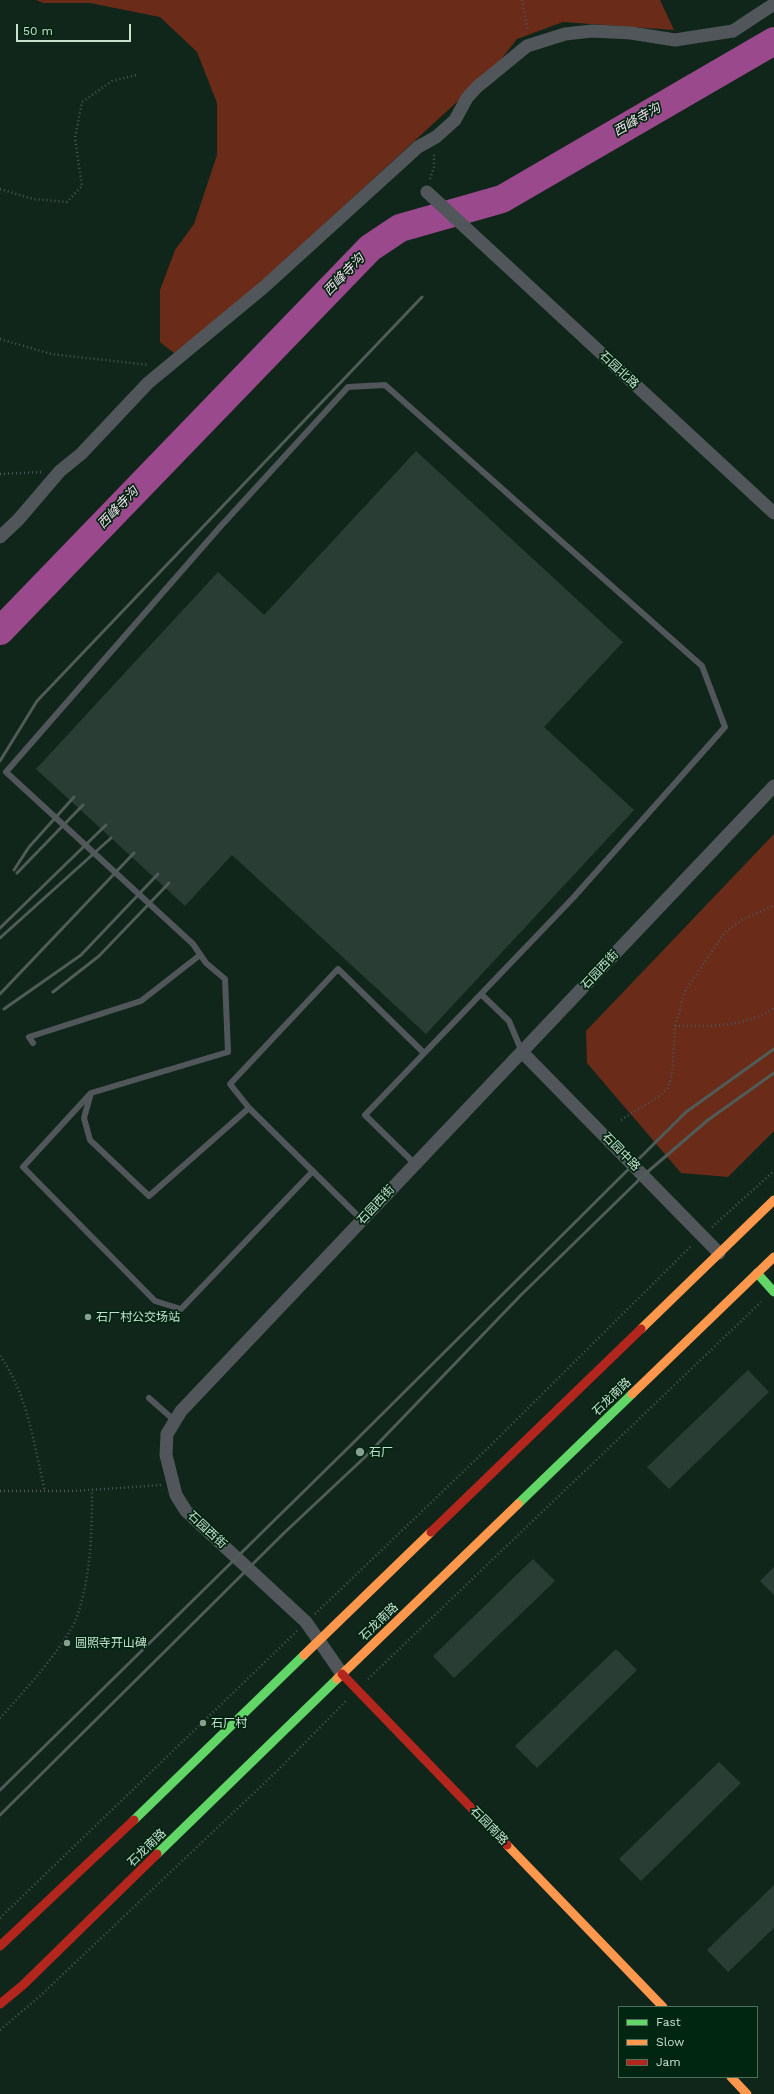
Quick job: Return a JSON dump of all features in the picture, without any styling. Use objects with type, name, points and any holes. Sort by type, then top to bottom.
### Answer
[{"type":"main road","points":[[0,1946],[96,1856],[774,1200]]},
{"type":"main road","name":"石龙南路","points":[[0,2004],[23,1985],[342,1674],[774,1257]]},
{"type":"main road","points":[[757,1274],[774,1291]]},
{"type":"main road","name":"石园南路","points":[[342,1674],[662,2006]]},
{"type":"main road","points":[[732,2078],[747,2094]]},
{"type":"street","points":[[0,537],[18,520],[60,471],[81,454],[148,383],[264,286],[412,152],[436,136],[455,120],[467,98],[477,87],[527,46],[565,34],[592,31],[631,33],[675,40],[732,31],[774,4]]},
{"type":"street","name":"石园北路","points":[[427,192],[774,513]]},
{"type":"street","name":"石园西街","points":[[318,1640],[306,1622],[186,1511],[176,1495],[173,1485],[166,1455],[167,1434],[186,1406],[774,786]]},
{"type":"street","name":"石园中路","points":[[522,1052],[719,1253]]},
{"type":"street","name":"石园南路","points":[[318,1640],[342,1674]]},
{"type":"lane","points":[[313,1171],[181,1309],[155,1301],[23,1167],[91,1093],[228,1052],[225,979],[206,963],[193,944],[6,772],[220,527],[348,387],[385,384],[702,666],[725,727],[573,898],[365,1115],[415,1164]]},
{"type":"lane","points":[[33,1043],[29,1037],[141,1001],[200,954]]},
{"type":"lane","points":[[362,1220],[250,1108],[230,1084],[338,969],[424,1053]]},
{"type":"lane","points":[[481,994],[509,1021],[522,1052]]},
{"type":"lane","points":[[91,1093],[84,1118],[90,1140],[149,1196],[250,1108]]},
{"type":"lane","points":[[149,1398],[175,1421]]},
{"type":"path","points":[[522,0],[528,30],[527,46]]},
{"type":"path","points":[[0,189],[33,199],[67,202],[82,186],[75,138],[82,102],[112,81],[136,75]]},
{"type":"path","points":[[427,192],[434,167],[436,136]]},
{"type":"path","points":[[0,339],[51,354],[167,367]]},
{"type":"path","points":[[0,474],[60,471]]},
{"type":"path","points":[[621,1120],[658,1097],[668,1088],[672,1075],[675,1026],[685,991],[725,932],[742,920],[774,905]]},
{"type":"path","points":[[675,1026],[715,1026],[749,1021],[774,1008]]},
{"type":"path","points":[[0,1918],[490,1446],[701,1236],[774,1171]]},
{"type":"path","points":[[0,2030],[40,1996],[276,1772],[357,1690],[774,1291]]},
{"type":"path","points":[[0,1356],[10,1372],[22,1400],[45,1491]]},
{"type":"path","points":[[0,1491],[92,1490],[173,1485]]},
{"type":"path","points":[[0,1718],[56,1652],[75,1620],[84,1589],[92,1543],[92,1490]]},
{"type":"shaded area","points":[[36,0],[660,0],[674,30],[563,22],[517,39],[495,67],[179,357],[160,342],[160,290],[175,250],[194,224],[217,155],[217,103],[197,52],[160,17],[90,3],[43,3]]},
{"type":"shaded area","points":[[774,834],[774,1131],[728,1177],[681,1173],[587,1063],[586,1031]]},
{"type":"building","points":[[416,451],[623,642],[544,727],[634,810],[426,1034],[232,855],[185,906],[36,769],[218,572],[264,615]]},
{"type":"building","points":[[748,1370],[769,1392],[669,1489],[647,1467]]},
{"type":"building","points":[[533,1559],[555,1581],[454,1678],[433,1656]]},
{"type":"building","points":[[774,1567],[774,1595],[760,1581]]},
{"type":"building","points":[[616,1649],[637,1670],[537,1768],[515,1746]]},
{"type":"building","points":[[719,1762],[741,1783],[641,1881],[619,1859]]},
{"type":"building","points":[[774,1885],[774,1928],[728,1972],[707,1950]]},
{"type":"waterway","name":"西峰寺沟","points":[[0,631],[370,248],[400,228],[502,199],[774,41]]},
{"type":"railway","points":[[0,761],[37,701],[422,297]]},
{"type":"railway","points":[[14,870],[29,847],[74,797]]},
{"type":"railway","points":[[17,873],[83,805]]},
{"type":"railway","points":[[0,928],[106,825]]},
{"type":"railway","points":[[0,938],[111,838]]},
{"type":"railway","points":[[0,994],[134,853]]},
{"type":"railway","points":[[4,1009],[81,955],[158,874]]},
{"type":"railway","points":[[53,992],[99,956],[169,883]]},
{"type":"railway","points":[[0,1790],[352,1444],[686,1112],[774,1049]]},
{"type":"railway","points":[[0,1815],[284,1533],[365,1457],[521,1295],[645,1174],[708,1120],[774,1073]]},
{"type":"traffic: fast","points":[[757,1273],[774,1292]]},
{"type":"traffic: fast","points":[[518,1504],[632,1394]]},
{"type":"traffic: fast","points":[[134,1820],[304,1655]]},
{"type":"traffic: fast","points":[[157,1854],[337,1679]]},
{"type":"traffic: slow","points":[[641,1329],[774,1200]]},
{"type":"traffic: slow","points":[[632,1394],[774,1257]]},
{"type":"traffic: slow","points":[[337,1679],[518,1504]]},
{"type":"traffic: slow","points":[[304,1655],[431,1532]]},
{"type":"traffic: slow","points":[[507,1845],[662,2006]]},
{"type":"traffic: slow","points":[[732,2078],[747,2094]]},
{"type":"traffic: jam","points":[[431,1532],[641,1329]]},
{"type":"traffic: jam","points":[[342,1674],[507,1845]]},
{"type":"traffic: jam","points":[[0,1946],[134,1820]]},
{"type":"traffic: jam","points":[[0,2004],[23,1985],[157,1854]]},
{"type":"place","name":"石厂村公交场站","points":[[88,1317]]},
{"type":"place","name":"石厂","points":[[360,1452]]},
{"type":"place","name":"圆照寺开山碑","points":[[67,1643]]},
{"type":"place","name":"石厂村","points":[[203,1723]]}]
